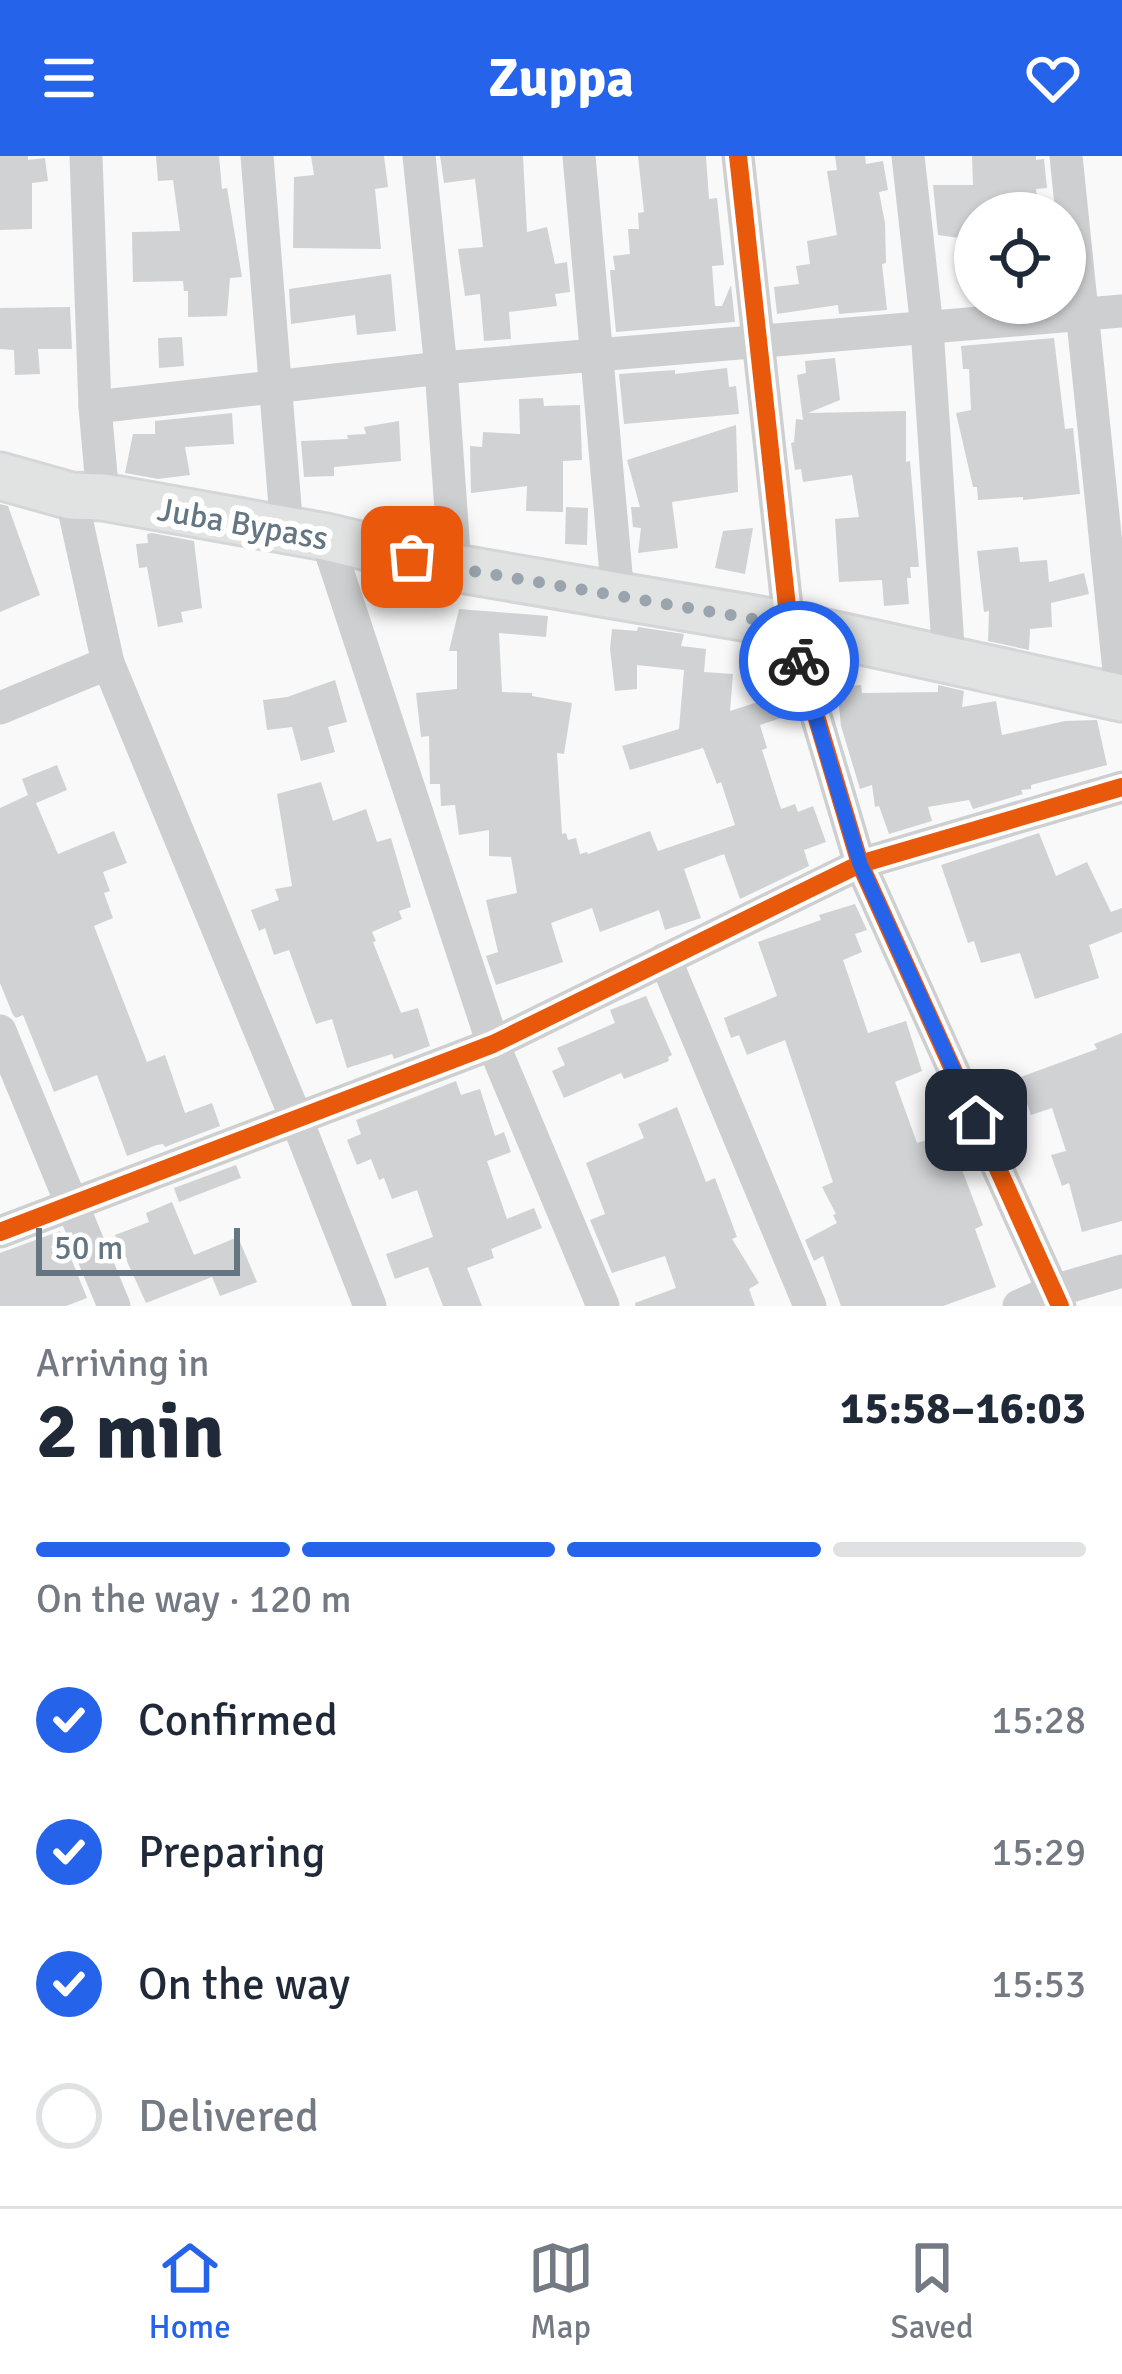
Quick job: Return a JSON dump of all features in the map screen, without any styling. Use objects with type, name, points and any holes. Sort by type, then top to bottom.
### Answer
[{"type":"main road","name":"Juba Bypass","points":[[0,476],[87,497],[306,534],[455,568],[789,625],[1122,698]]},
{"type":"street","points":[[86,156],[95,407],[87,497],[108,663],[370,1306]]},
{"type":"street","points":[[256,156],[274,388],[306,534],[493,1044],[603,1306]]},
{"type":"street","points":[[419,156],[455,568]]},
{"type":"street","points":[[579,156],[618,596]]},
{"type":"street","points":[[738,156],[789,625],[860,864],[1057,1298]]},
{"type":"street","points":[[908,156],[927,328],[949,661]]},
{"type":"street","points":[[1066,156],[1070,192]]},
{"type":"street","points":[[1086,315],[1122,311]]},
{"type":"street","points":[[95,407],[441,368],[975,324]]},
{"type":"street","points":[[1085,324],[1122,698]]},
{"type":"street","points":[[0,707],[108,663]]},
{"type":"street","points":[[0,1232],[493,1044],[860,864],[1122,787]]},
{"type":"street","points":[[664,959],[810,1306]]},
{"type":"street","points":[[0,1031],[114,1306]]},
{"type":"street","points":[[1018,1306],[1057,1298],[1122,1271]]},
{"type":"building","points":[[0,156],[45,158],[48,181],[32,183],[32,229],[0,230]]},
{"type":"building","points":[[156,156],[219,156],[242,277],[230,278],[227,316],[188,317],[183,281],[133,282],[132,232],[180,231],[173,180],[158,181]]},
{"type":"building","points":[[311,156],[384,156],[388,187],[375,189],[381,249],[293,248],[294,177],[314,175]]},
{"type":"building","points":[[440,156],[523,156],[527,232],[547,227],[555,264],[567,262],[570,292],[555,294],[557,306],[509,312],[511,339],[484,341],[480,294],[465,296],[458,249],[483,247],[475,179],[444,183]]},
{"type":"building","points":[[638,156],[706,156],[709,199],[717,198],[724,265],[712,266],[715,306],[722,306],[731,285],[735,322],[616,332],[610,270],[615,270],[613,256],[630,254],[628,229],[639,229],[638,213],[644,212]]},
{"type":"building","points":[[835,156],[865,156],[866,164],[883,161],[888,190],[879,192],[885,223],[886,263],[882,264],[887,310],[839,314],[838,305],[777,314],[774,287],[799,284],[796,266],[810,264],[807,241],[837,235],[827,171],[837,170]]},
{"type":"building","points":[[972,156],[1044,159],[1047,188],[1036,192],[954,192],[954,237],[938,235],[933,185],[973,185]]},
{"type":"building","points":[[391,274],[396,331],[357,335],[355,315],[291,324],[289,289]]},
{"type":"building","points":[[70,307],[72,349],[38,349],[40,374],[15,375],[14,350],[0,349],[0,308]]},
{"type":"building","points":[[182,337],[184,366],[159,368],[158,338]]},
{"type":"building","points":[[1054,338],[1065,429],[1073,428],[1080,494],[978,500],[956,413],[971,410],[969,369],[963,369],[961,346]]},
{"type":"building","points":[[835,358],[840,400],[808,413],[906,411],[906,462],[910,461],[919,567],[910,567],[911,578],[907,578],[909,604],[884,606],[882,580],[839,582],[835,519],[859,517],[852,475],[803,482],[801,469],[795,470],[791,443],[796,419],[803,420],[797,375],[806,373],[805,361]]},
{"type":"building","points":[[727,368],[729,387],[736,386],[739,414],[624,424],[619,374]]},
{"type":"building","points":[[543,398],[544,406],[580,405],[582,460],[563,461],[563,512],[526,511],[527,486],[471,493],[470,446],[482,447],[483,432],[520,434],[519,399]]},
{"type":"building","points":[[232,413],[234,444],[185,447],[190,475],[158,479],[125,473],[133,434],[155,434],[155,421]]},
{"type":"building","points":[[399,421],[401,461],[334,467],[334,476],[304,477],[301,441],[348,439],[347,435],[366,434],[364,427]]},
{"type":"building","points":[[736,425],[738,492],[672,502],[678,548],[638,553],[641,528],[633,527],[631,507],[640,507],[627,460]]},
{"type":"building","points":[[0,504],[8,506],[40,595],[0,612]]},
{"type":"building","points":[[566,507],[588,508],[587,545],[565,544]]},
{"type":"building","points":[[753,528],[745,574],[715,568],[723,531]]},
{"type":"building","points":[[147,534],[194,541],[202,608],[181,612],[183,622],[158,627],[147,567],[139,568],[136,544],[148,543]]},
{"type":"building","points":[[1018,547],[1020,562],[1047,560],[1049,582],[1084,573],[1089,594],[1051,603],[1052,627],[1030,629],[1029,650],[988,641],[989,611],[984,612],[977,551]]},
{"type":"building","points":[[459,609],[548,616],[546,637],[499,633],[502,692],[532,693],[572,703],[564,754],[557,753],[562,834],[568,840],[576,838],[580,854],[650,831],[658,851],[735,825],[703,748],[630,770],[622,746],[679,729],[684,670],[637,665],[637,689],[615,691],[612,629],[637,631],[638,627],[684,634],[681,646],[706,649],[704,672],[733,674],[730,711],[773,697],[781,718],[760,725],[767,748],[762,750],[781,809],[795,804],[798,812],[813,806],[826,842],[804,850],[809,866],[740,899],[724,854],[684,869],[701,918],[665,930],[659,910],[600,932],[592,908],[551,923],[563,962],[496,985],[486,956],[498,952],[486,900],[517,893],[511,857],[489,856],[489,830],[459,835],[455,805],[441,806],[440,784],[430,784],[429,736],[421,737],[416,693],[457,689],[457,651],[449,651]]},
{"type":"building","points":[[335,680],[347,722],[328,727],[335,752],[301,761],[292,727],[267,730],[263,700]]},
{"type":"building","points":[[861,685],[862,693],[938,692],[938,685],[964,691],[962,707],[996,701],[1002,735],[1065,721],[1097,720],[1107,765],[1031,785],[1021,790],[1023,794],[973,809],[969,800],[928,807],[932,821],[889,834],[879,806],[875,807],[872,785],[860,789],[841,726],[837,687]]},
{"type":"building","points":[[57,765],[67,790],[36,803],[58,854],[114,831],[127,863],[103,872],[113,918],[94,926],[147,1062],[165,1055],[185,1113],[212,1103],[220,1126],[127,1156],[97,1075],[54,1092],[23,1015],[13,1015],[0,983],[0,808],[28,795],[22,779]]},
{"type":"building","points":[[321,782],[333,821],[366,809],[377,842],[391,838],[411,907],[399,911],[402,919],[372,932],[373,942],[401,1013],[418,1008],[430,1046],[347,1068],[332,1019],[316,1024],[289,950],[274,955],[265,928],[259,931],[251,910],[279,900],[275,889],[292,886],[277,794]]},
{"type":"building","points":[[1039,833],[1056,876],[1087,862],[1111,912],[1122,908],[1122,932],[1089,945],[1099,978],[1035,999],[1020,953],[981,963],[974,941],[968,943],[941,865]]},
{"type":"building","points":[[855,904],[867,930],[855,934],[862,952],[843,960],[868,1033],[906,1021],[922,1071],[895,1082],[917,1143],[948,1133],[983,1225],[975,1229],[996,1287],[943,1306],[841,1306],[823,1256],[814,1261],[805,1240],[837,1223],[822,1187],[833,1182],[785,1040],[747,1055],[739,1035],[731,1038],[724,1018],[777,996],[758,942]]},
{"type":"building","points":[[646,996],[672,1055],[669,1061],[624,1079],[621,1073],[564,1098],[552,1071],[565,1065],[557,1048],[615,1023],[610,1010]]},
{"type":"building","points":[[1122,1033],[1122,1221],[1082,1232],[1069,1183],[1062,1186],[1051,1155],[1066,1151],[1052,1108],[1031,1115],[1018,1078],[1097,1049],[1094,1044]]},
{"type":"building","points":[[456,1081],[461,1095],[480,1089],[495,1136],[504,1132],[511,1152],[487,1161],[507,1219],[534,1208],[542,1228],[491,1249],[494,1258],[467,1268],[482,1306],[443,1306],[428,1267],[395,1279],[386,1254],[433,1237],[417,1190],[392,1199],[371,1159],[357,1165],[347,1140],[361,1134],[356,1120]]},
{"type":"building","points":[[677,1107],[706,1182],[715,1178],[737,1237],[732,1239],[759,1283],[749,1289],[755,1306],[635,1306],[676,1288],[665,1256],[612,1273],[590,1220],[605,1214],[586,1163],[644,1138],[638,1124]]},
{"type":"building","points":[[236,1165],[241,1178],[179,1202],[174,1188]]},
{"type":"building","points":[[172,1202],[194,1255],[238,1237],[257,1282],[220,1296],[212,1277],[146,1303],[115,1235],[149,1222],[146,1213]]},
{"type":"building","points":[[60,1231],[87,1298],[66,1306],[0,1306],[0,1253]]},
{"type":"cycle path","points":[[738,156],[789,625],[860,864],[1060,1306]]},
{"type":"cycle path","points":[[0,1232],[493,1044],[860,864],[1122,787]]},
{"type":"way so far","points":[[412,557],[789,625],[799,661]]},
{"type":"route","points":[[799,661],[860,864],[976,1120]]}]
